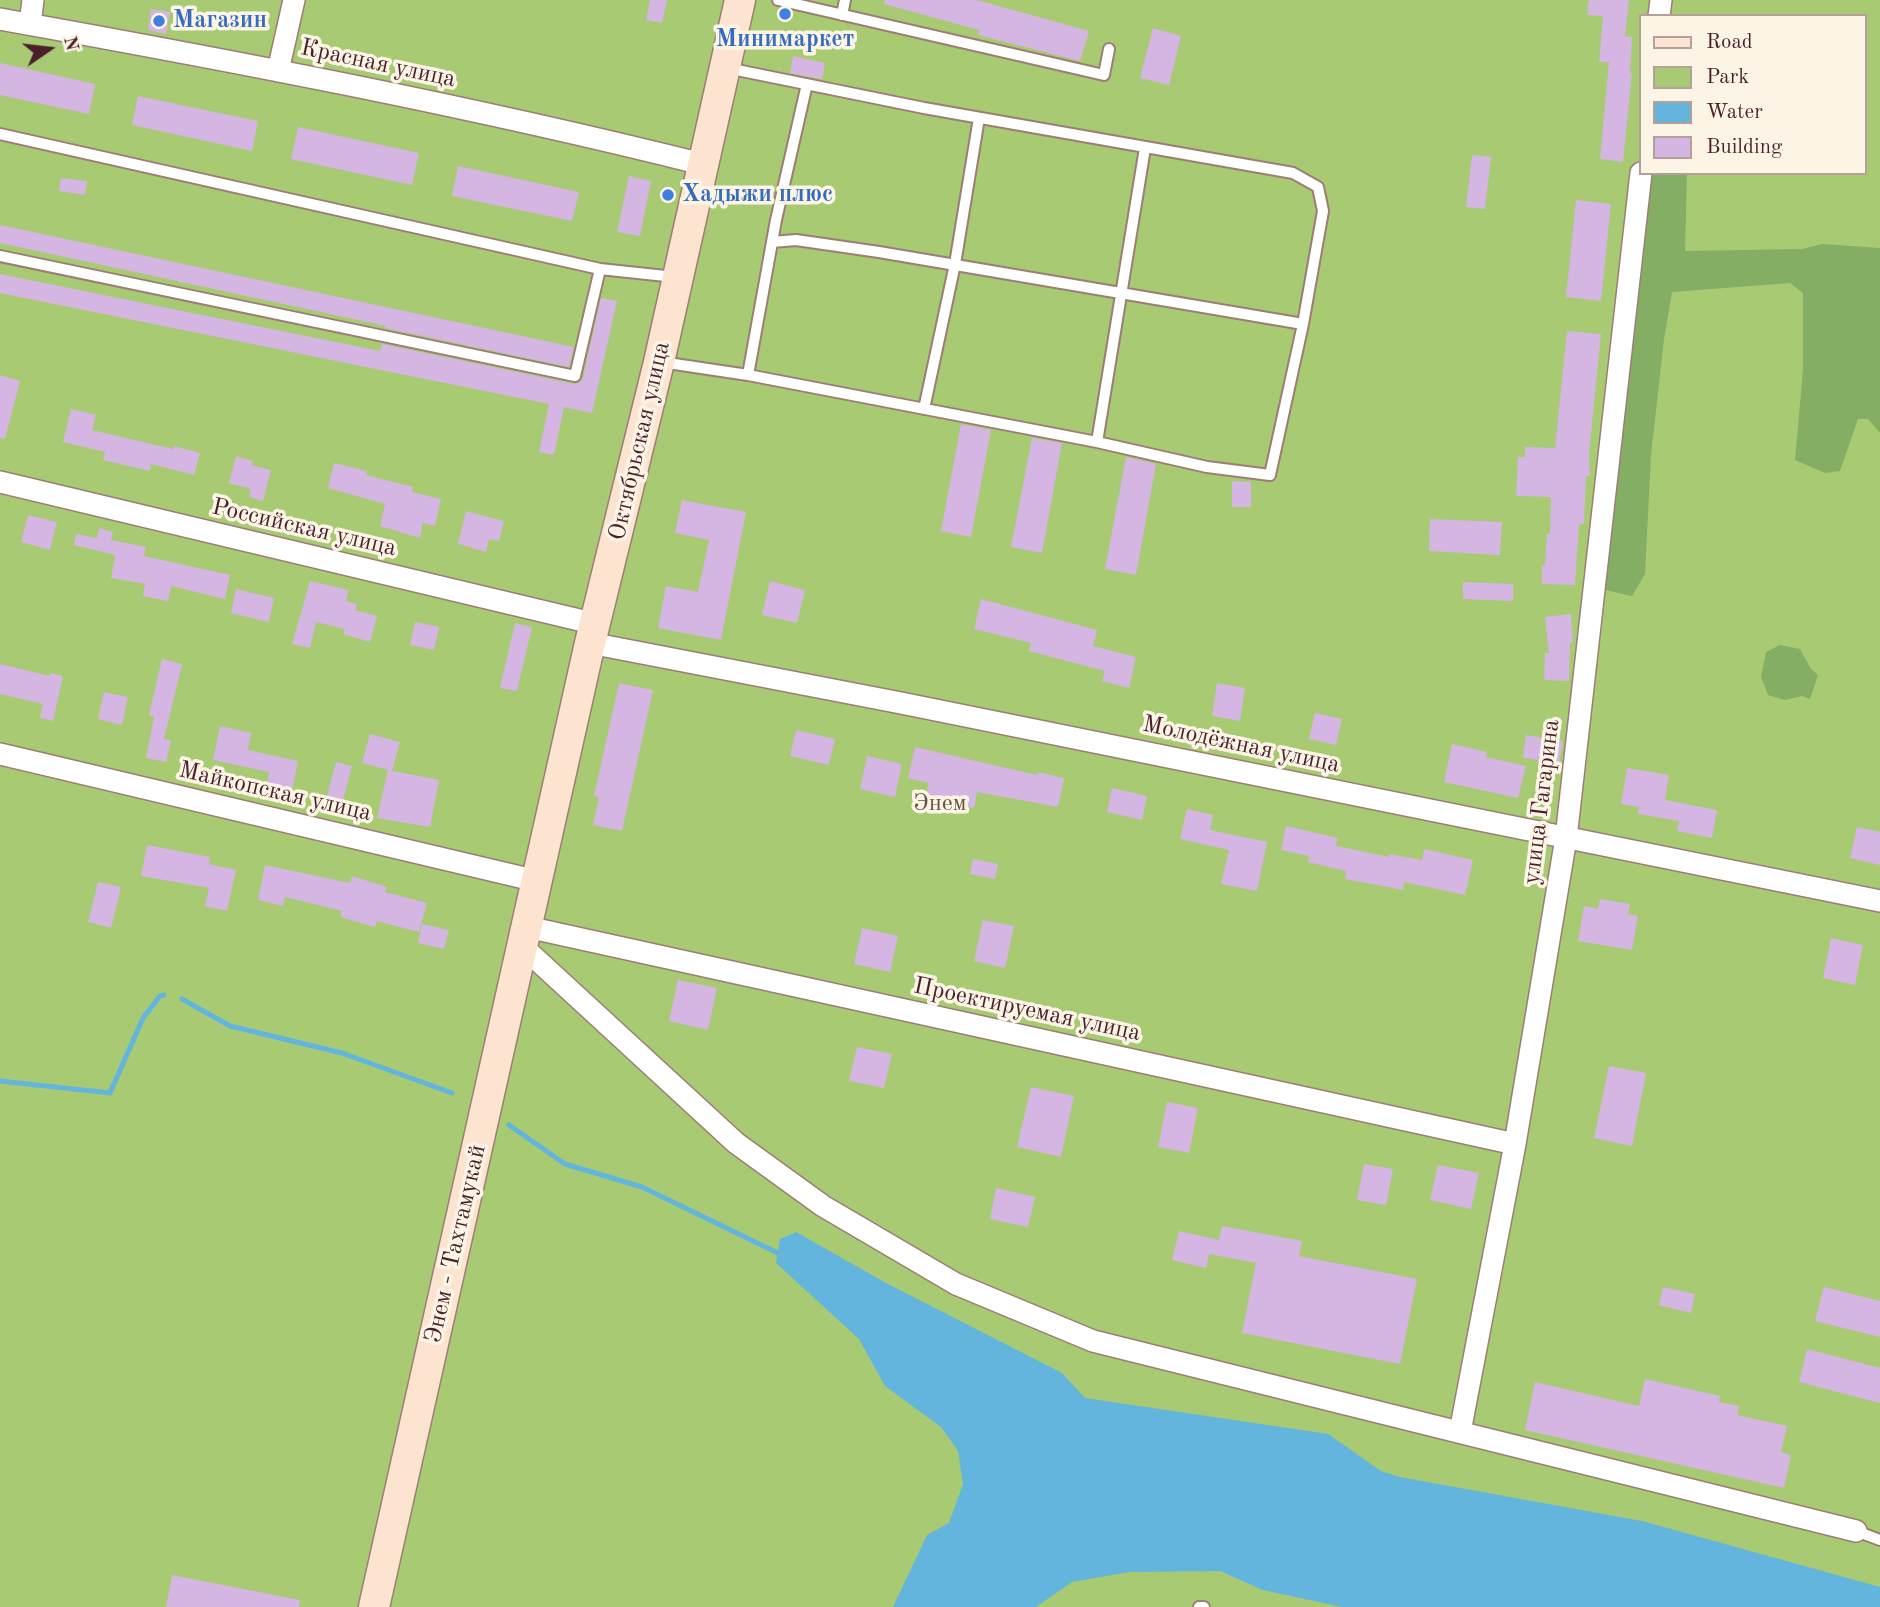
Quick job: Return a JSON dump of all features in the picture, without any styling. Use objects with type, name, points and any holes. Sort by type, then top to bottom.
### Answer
[{"type":"main road","name":"Октябрьская улица","points":[[537,881],[659,362],[740,0]]},
{"type":"main road","name":"Энем - Тахтамукай","points":[[374,1607],[537,881]]},
{"type":"street","points":[[30,24],[33,0]]},
{"type":"street","points":[[278,71],[294,0]]},
{"type":"street","name":"Красная улица","points":[[0,19],[278,71],[569,130],[702,164]]},
{"type":"street","name":"улица Гагарина","points":[[1460,1432],[1515,1144],[1566,838],[1641,175]]},
{"type":"street","name":"Российская улица","points":[[0,482],[593,634]]},
{"type":"street","name":"Молодёжная улица","points":[[593,634],[901,703],[1880,901]]},
{"type":"street","name":"Майкопская улица","points":[[0,754],[537,881]]},
{"type":"street","points":[[525,937],[736,1143],[823,1206],[956,1284],[1093,1341],[1857,1531]]},
{"type":"street","name":"Проектируемая улица","points":[[525,937],[1515,1144]]},
{"type":"lane","points":[[778,0],[1104,75],[1109,49]]},
{"type":"lane","points":[[842,15],[845,0]]},
{"type":"lane","points":[[659,362],[748,375],[1097,442],[1208,467],[1270,475],[1303,324],[1323,211],[1318,187],[1293,173],[979,118],[724,68]]},
{"type":"lane","points":[[748,375],[772,242],[807,84]]},
{"type":"lane","points":[[924,409],[955,264],[979,118]]},
{"type":"lane","points":[[0,134],[600,269],[677,278]]},
{"type":"lane","points":[[1097,442],[1145,148]]},
{"type":"lane","points":[[772,242],[796,240],[955,264],[1303,324]]},
{"type":"lane","points":[[0,257],[575,376],[600,269]]},
{"type":"lane","points":[[1857,1531],[1880,1540]]},
{"type":"green space","name":"Энем","points":[[0,0],[1880,0],[1880,1607],[0,1607]]},
{"type":"green space","points":[[1650,175],[1687,175],[1685,251],[1802,249],[1822,244],[1880,248],[1880,433],[1868,419],[1858,419],[1840,471],[1825,473],[1795,460],[1803,370],[1803,293],[1790,283],[1672,292],[1651,455],[1645,574],[1632,596],[1605,590]]},
{"type":"green space","points":[[1780,645],[1800,649],[1811,669],[1818,675],[1810,699],[1802,696],[1785,700],[1768,695],[1761,677],[1766,652]]},
{"type":"water","points":[[796,1232],[886,1283],[1062,1373],[1085,1398],[1328,1434],[1381,1471],[1400,1477],[1642,1521],[1880,1587],[1880,1607],[1342,1607],[1263,1590],[1220,1571],[1129,1572],[1072,1582],[1036,1607],[893,1607],[927,1535],[949,1523],[963,1484],[958,1451],[941,1427],[885,1386],[859,1339],[776,1263],[780,1239]]},
{"type":"building","points":[[650,0],[667,0],[662,23],[646,20]]},
{"type":"building","points":[[885,0],[977,0],[1089,31],[1080,61],[978,35],[979,30],[884,4]]},
{"type":"building","points":[[1589,0],[1629,0],[1625,36],[1632,37],[1632,73],[1623,162],[1600,159],[1609,62],[1599,62],[1603,16],[1587,15]]},
{"type":"building","name":"Магазин","points":[[151,9],[170,12],[166,34],[148,30]]},
{"type":"building","points":[[1153,28],[1181,36],[1169,85],[1140,78]]},
{"type":"building","points":[[793,56],[825,63],[822,79],[790,73]]},
{"type":"building","points":[[0,63],[95,84],[89,114],[0,95]]},
{"type":"building","points":[[138,96],[258,121],[252,151],[132,125]]},
{"type":"building","points":[[298,127],[419,153],[412,185],[291,159]]},
{"type":"building","points":[[1472,155],[1491,157],[1485,209],[1466,207]]},
{"type":"building","points":[[458,166],[579,192],[572,221],[452,196]]},
{"type":"building","points":[[629,176],[651,181],[640,236],[617,232]]},
{"type":"building","points":[[61,178],[87,181],[85,195],[59,191]]},
{"type":"building","points":[[1576,200],[1611,204],[1601,301],[1566,297]]},
{"type":"building","points":[[0,225],[574,347],[569,367],[385,328],[386,326],[0,243]]},
{"type":"building","points":[[0,274],[380,351],[382,344],[574,384],[583,378],[601,298],[617,301],[592,413],[564,407],[554,455],[539,452],[549,404],[0,293]]},
{"type":"building","points":[[1567,331],[1601,334],[1589,453],[1590,476],[1586,476],[1584,524],[1579,524],[1575,585],[1542,584],[1542,565],[1545,565],[1547,534],[1550,534],[1551,497],[1516,496],[1518,457],[1525,457],[1525,447],[1555,448]]},
{"type":"building","points":[[0,375],[20,381],[5,439],[0,438]]},
{"type":"building","points":[[71,409],[96,415],[92,430],[200,453],[194,475],[151,464],[150,471],[103,460],[105,452],[63,442]]},
{"type":"building","points":[[961,424],[991,430],[971,537],[941,531]]},
{"type":"building","points":[[1032,438],[1062,443],[1042,553],[1011,547]]},
{"type":"building","points":[[236,456],[253,461],[252,465],[271,470],[263,501],[249,497],[251,489],[229,483]]},
{"type":"building","points":[[1126,457],[1156,464],[1136,575],[1105,569]]},
{"type":"building","points":[[334,463],[367,471],[366,475],[413,487],[412,492],[441,499],[435,526],[423,523],[420,538],[380,526],[385,504],[328,488]]},
{"type":"building","points":[[1232,481],[1251,482],[1251,507],[1232,507]]},
{"type":"building","points":[[682,500],[746,512],[721,640],[658,628],[666,586],[698,592],[709,540],[675,533]]},
{"type":"building","points":[[466,511],[504,521],[499,541],[489,539],[486,552],[458,544]]},
{"type":"building","points":[[28,515],[57,522],[50,550],[21,542]]},
{"type":"building","points":[[1430,519],[1502,522],[1500,555],[1429,551]]},
{"type":"building","points":[[99,528],[113,532],[111,540],[146,547],[144,556],[230,575],[225,599],[171,586],[168,601],[143,596],[145,584],[111,578],[115,555],[74,545],[76,534],[97,538]]},
{"type":"building","points":[[310,581],[349,590],[346,601],[357,604],[355,610],[377,616],[370,642],[343,634],[345,629],[316,622],[310,648],[292,644]]},
{"type":"building","points":[[770,581],[805,590],[797,623],[762,615]]},
{"type":"building","points":[[1463,582],[1513,584],[1513,601],[1463,599]]},
{"type":"building","points":[[236,589],[274,598],[269,622],[231,613]]},
{"type":"building","points":[[981,599],[1097,630],[1093,646],[1136,657],[1129,688],[1102,681],[1105,671],[1029,651],[1031,643],[974,629]]},
{"type":"building","points":[[1571,614],[1573,642],[1570,643],[1569,681],[1544,680],[1545,653],[1549,653],[1545,617]]},
{"type":"building","points":[[415,622],[439,627],[434,650],[410,645]]},
{"type":"building","points":[[515,623],[532,627],[517,691],[500,688]]},
{"type":"building","points":[[162,659],[182,664],[164,739],[171,740],[166,762],[146,758],[154,717],[149,715]]},
{"type":"building","points":[[0,664],[50,676],[50,673],[63,676],[53,721],[40,718],[43,704],[0,694]]},
{"type":"building","points":[[619,683],[653,690],[622,831],[593,825],[599,797],[594,796]]},
{"type":"building","points":[[1217,683],[1245,688],[1240,721],[1212,716]]},
{"type":"building","points":[[104,692],[128,697],[122,725],[98,719]]},
{"type":"building","points":[[1315,713],[1342,719],[1336,745],[1309,739]]},
{"type":"building","points":[[220,726],[251,733],[248,750],[298,761],[292,790],[267,784],[269,772],[213,760]]},
{"type":"building","points":[[796,730],[835,739],[829,765],[790,756]]},
{"type":"building","points":[[370,734],[400,742],[392,771],[362,763]]},
{"type":"building","points":[[1526,735],[1563,741],[1559,763],[1523,758]]},
{"type":"building","points":[[1452,744],[1487,752],[1486,757],[1526,766],[1518,798],[1444,782]]},
{"type":"building","points":[[915,747],[1037,775],[1038,772],[1064,778],[1058,807],[977,792],[974,808],[925,797],[929,783],[908,778]]},
{"type":"building","points":[[867,756],[902,764],[895,797],[860,789]]},
{"type":"building","points":[[336,762],[352,766],[343,800],[327,796]]},
{"type":"building","points":[[1627,768],[1669,775],[1665,800],[1717,810],[1712,838],[1677,831],[1679,821],[1638,814],[1639,807],[1621,804]]},
{"type":"building","points":[[388,770],[439,780],[430,827],[377,818]]},
{"type":"building","points":[[1112,788],[1147,796],[1142,820],[1107,812]]},
{"type":"building","points":[[1187,809],[1213,815],[1210,830],[1267,842],[1257,891],[1221,884],[1229,850],[1180,839]]},
{"type":"building","points":[[1286,826],[1338,838],[1336,846],[1389,857],[1389,854],[1422,860],[1424,849],[1473,860],[1465,895],[1404,882],[1403,890],[1345,879],[1346,871],[1308,862],[1309,856],[1281,850]]},
{"type":"building","points":[[1857,827],[1880,832],[1880,865],[1850,858]]},
{"type":"building","points":[[147,845],[210,857],[209,864],[236,870],[227,911],[205,906],[209,888],[141,876]]},
{"type":"building","points":[[973,859],[998,864],[995,879],[970,874]]},
{"type":"building","points":[[265,865],[350,883],[352,876],[387,887],[385,892],[427,903],[419,932],[377,921],[375,927],[340,917],[342,911],[285,897],[283,906],[258,900]]},
{"type":"building","points":[[98,882],[121,887],[111,928],[88,922]]},
{"type":"building","points":[[1600,899],[1630,904],[1628,914],[1638,916],[1632,950],[1578,941],[1584,906],[1598,909]]},
{"type":"building","points":[[983,920],[1014,926],[1005,968],[974,961]]},
{"type":"building","points":[[422,924],[449,930],[444,949],[418,943]]},
{"type":"building","points":[[862,928],[898,936],[890,972],[854,964]]},
{"type":"building","points":[[1831,938],[1863,945],[1855,985],[1823,978]]},
{"type":"building","points":[[678,980],[717,988],[708,1030],[669,1021]]},
{"type":"building","points":[[857,1047],[892,1054],[884,1088],[849,1081]]},
{"type":"building","points":[[1609,1066],[1646,1073],[1632,1146],[1594,1138]]},
{"type":"building","points":[[1031,1087],[1074,1096],[1061,1157],[1017,1147]]},
{"type":"building","points":[[1167,1102],[1198,1108],[1189,1153],[1158,1147]]},
{"type":"building","points":[[1364,1164],[1393,1169],[1386,1205],[1357,1200]]},
{"type":"building","points":[[1438,1165],[1479,1173],[1471,1209],[1430,1200]]},
{"type":"building","points":[[996,1188],[1035,1197],[1028,1227],[990,1219]]},
{"type":"building","points":[[1222,1226],[1302,1241],[1299,1256],[1417,1279],[1400,1364],[1242,1333],[1256,1263],[1209,1254],[1206,1268],[1172,1260],[1179,1231],[1219,1240]]},
{"type":"building","points":[[1663,1287],[1695,1294],[1691,1313],[1659,1305]]},
{"type":"building","points":[[1824,1287],[1880,1301],[1880,1337],[1815,1321]]},
{"type":"building","points":[[1807,1349],[1880,1368],[1880,1403],[1799,1382]]},
{"type":"building","points":[[1645,1379],[1720,1396],[1719,1402],[1739,1406],[1737,1415],[1787,1426],[1781,1452],[1791,1455],[1784,1488],[1525,1430],[1535,1382],[1639,1406]]},
{"type":"building","points":[[172,1575],[300,1600],[299,1607],[166,1607]]},
{"type":"waterway","points":[[0,1081],[110,1093],[143,1018],[160,996],[164,995]]},
{"type":"waterway","points":[[182,999],[230,1026],[342,1053],[452,1093]]},
{"type":"waterway","points":[[509,1125],[565,1164],[642,1187],[782,1255]]},
{"type":"place","name":"Минимаркет","points":[[785,14]]},
{"type":"place","name":"Магазин","points":[[159,21]]},
{"type":"place","name":"Хадыжи плюс","points":[[668,195]]}]
